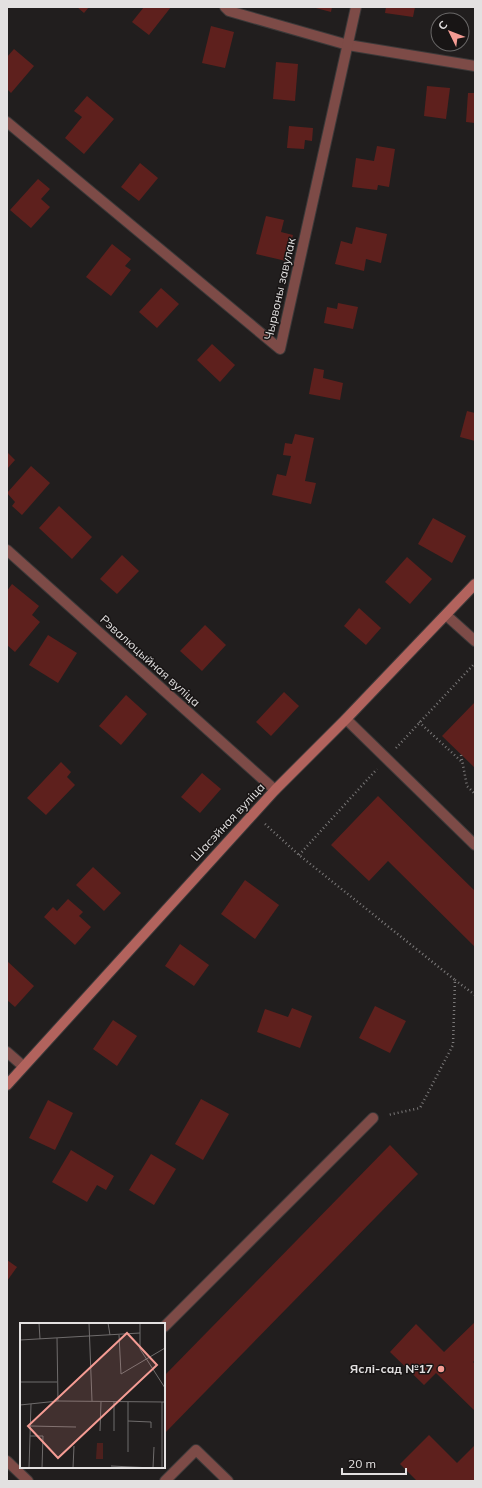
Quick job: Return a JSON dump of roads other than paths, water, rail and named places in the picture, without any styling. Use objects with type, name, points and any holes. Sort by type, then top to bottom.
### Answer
[{"type":"main road","name":"Шасэйная вуліца","points":[[7,1085],[253,813],[346,719],[475,584]]},
{"type":"street","points":[[225,7],[229,11],[348,46],[475,66]]},
{"type":"street","name":"Чырвоны завулак","points":[[7,122],[280,349],[356,7]]},
{"type":"street","name":"Рэвалюцыйная вуліца","points":[[7,550],[275,790]]},
{"type":"street","points":[[446,615],[475,641]]},
{"type":"street","points":[[346,719],[475,845]]},
{"type":"street","points":[[7,1052],[23,1066]]},
{"type":"street","points":[[165,1326],[373,1118]]},
{"type":"street","points":[[165,1481],[196,1450],[228,1481]]},
{"type":"street","points":[[7,1461],[21,1470],[28,1481]]},
{"type":"place","name":"Яслі-сад №17","points":[[441,1369]]}]
